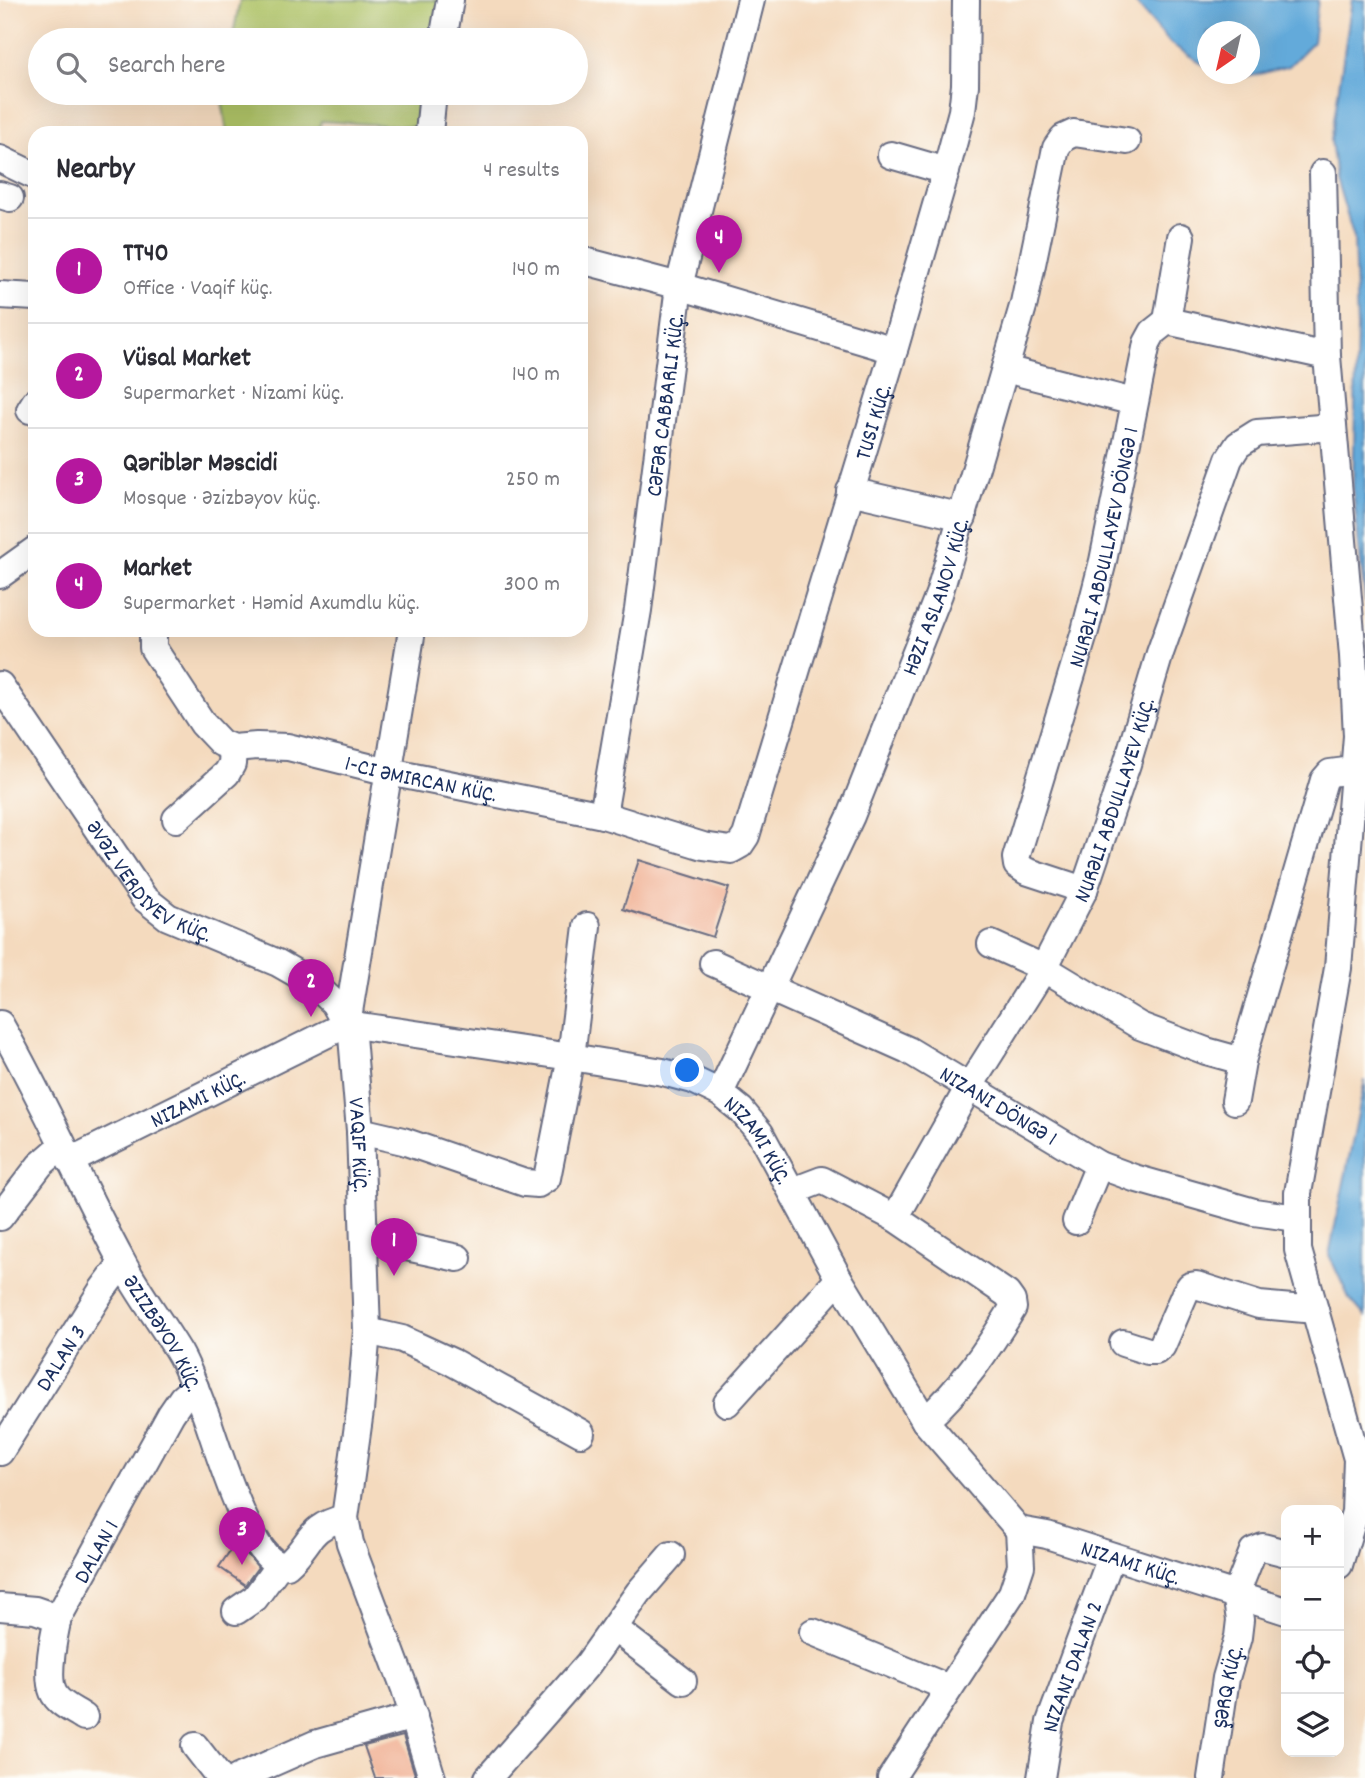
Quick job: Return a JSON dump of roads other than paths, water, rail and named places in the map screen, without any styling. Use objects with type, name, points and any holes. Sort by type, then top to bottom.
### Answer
[{"type":"street","points":[[445,28],[450,0]]},
{"type":"street","points":[[603,816],[638,610],[679,286],[751,0]]},
{"type":"street","name":"TUSI KÜÇ.","points":[[746,836],[946,171],[963,98],[966,0]]},
{"type":"street","points":[[430,126],[432,105]]},
{"type":"street","name":"HƏZI ASLANOV KÜÇ.","points":[[720,1093],[866,780],[939,594],[1024,303],[1056,148],[1063,138],[1074,133],[1127,141]]},
{"type":"street","points":[[891,155],[946,171]]},
{"type":"street","points":[[0,159],[28,173]]},
{"type":"street","points":[[1323,173],[1327,356],[1353,656],[1357,736],[1338,968],[1298,1193],[1297,1218],[1298,1250],[1357,1459],[1355,1512],[1344,1548]]},
{"type":"street","points":[[1181,237],[1167,321],[1327,356]]},
{"type":"street","points":[[588,262],[894,350]]},
{"type":"street","points":[[0,295],[28,297]]},
{"type":"street","name":"NURƏLI ABDULLAYEV DÖNGƏ 1","points":[[1084,890],[1026,871],[1017,865],[1016,858],[1085,631],[1103,561],[1147,343],[1153,332],[1167,321]]},
{"type":"street","points":[[1005,369],[1134,402]]},
{"type":"street","name":"NURƏLI ABDULLAYEV KÜÇ.","points":[[894,1218],[969,1087],[1044,968],[1084,890],[1127,764],[1160,653],[1229,459],[1238,445],[1257,433],[1333,427]]},
{"type":"street","points":[[850,491],[963,517]]},
{"type":"street","points":[[0,575],[28,555]]},
{"type":"street","points":[[153,637],[153,648],[203,724],[221,743],[233,748],[232,764],[227,773],[176,818]]},
{"type":"street","name":"VAQIF KÜÇ.","points":[[411,637],[347,1024],[355,1046],[366,1331],[360,1411],[345,1518],[350,1543],[388,1641],[432,1778]]},
{"type":"street","name":"ƏVƏZ VERDIYEV KÜÇ.","points":[[0,685],[144,898],[154,908],[169,917],[278,963],[313,983],[334,1003],[347,1024]]},
{"type":"street","name":"1-CI ƏMIRCAN KÜÇ.","points":[[233,748],[288,747],[389,772],[603,816],[703,846],[731,850],[740,845],[746,836]]},
{"type":"street","points":[[1235,1101],[1242,1061],[1324,780],[1330,773],[1353,770]]},
{"type":"street","points":[[359,1131],[403,1141],[525,1183],[538,1184],[547,1178],[571,1057],[587,926]]},
{"type":"street","points":[[991,944],[1044,968],[1140,1026],[1206,1051],[1242,1061]]},
{"type":"street","name":"NIZANI DÖNGƏ 1","points":[[713,963],[908,1050],[1099,1165],[1134,1178],[1254,1212],[1297,1218]]},
{"type":"street","name":"NIZAMI KÜÇ.","points":[[0,1217],[40,1165],[347,1024],[571,1057],[663,1072],[693,1080],[720,1093],[741,1110],[760,1133],[839,1279],[925,1421],[1019,1530],[1047,1535],[1281,1609]]},
{"type":"street","name":"ƏZIZBƏYOV KÜÇ.","points":[[0,1025],[122,1263],[181,1357],[195,1387],[230,1488],[260,1547],[279,1565]]},
{"type":"street","points":[[1076,1221],[1099,1165]]},
{"type":"street","points":[[793,1191],[822,1181],[894,1218],[1007,1294],[1012,1301],[1013,1308],[971,1370],[947,1401],[925,1421]]},
{"type":"street","points":[[364,1238],[458,1258]]},
{"type":"street","name":"DALAN 3","points":[[0,1452],[102,1290],[122,1263]]},
{"type":"street","points":[[727,1403],[839,1279]]},
{"type":"street","points":[[1124,1343],[1147,1351],[1156,1351],[1162,1346],[1185,1293],[1191,1286],[1259,1305],[1315,1310]]},
{"type":"street","points":[[366,1331],[402,1339],[452,1362],[581,1433]]},
{"type":"street","name":"DALAN 1","points":[[84,1717],[62,1703],[53,1693],[51,1680],[54,1635],[58,1618],[171,1414],[182,1398],[195,1387]]},
{"type":"street","points":[[236,1611],[255,1598],[279,1565],[284,1567],[293,1560],[319,1527],[328,1521],[345,1518]]},
{"type":"street","points":[[891,1778],[1012,1592],[1021,1566],[1019,1530]]},
{"type":"street","points":[[1236,1594],[1253,1551],[1263,1547],[1281,1552]]},
{"type":"street","points":[[488,1778],[567,1690],[639,1592],[671,1555]]},
{"type":"street","name":"NIZANI DALAN 2","points":[[1041,1778],[1050,1723],[1111,1557]]},
{"type":"street","name":"ŞƏRQ KÜÇ.","points":[[1211,1778],[1226,1678],[1238,1637],[1240,1620],[1236,1594]]},
{"type":"street","points":[[0,1606],[35,1611],[58,1618]]},
{"type":"street","points":[[614,1628],[683,1681]]},
{"type":"street","points":[[813,1632],[949,1688]]},
{"type":"street","points":[[238,1778],[315,1744],[414,1716]]},
{"type":"street","points":[[195,1746],[220,1778]]},
{"type":"water","points":[[1133,0],[1318,0],[1313,42],[1289,66],[1260,74],[1260,21],[1197,21],[1197,61],[1170,43]]},
{"type":"water","points":[[1352,0],[1365,0],[1365,602],[1353,489],[1357,328],[1354,238],[1336,178],[1331,140]]},
{"type":"water","points":[[1365,1080],[1365,1316],[1349,1298],[1329,1255]]},
{"type":"place","name":"Market","points":[[719,273]]},
{"type":"place","name":"Vüsal Market","points":[[311,1017]]},
{"type":"place","name":"TT40","points":[[394,1276]]},
{"type":"place","name":"Qəriblər Məscidi","points":[[242,1565]]}]
